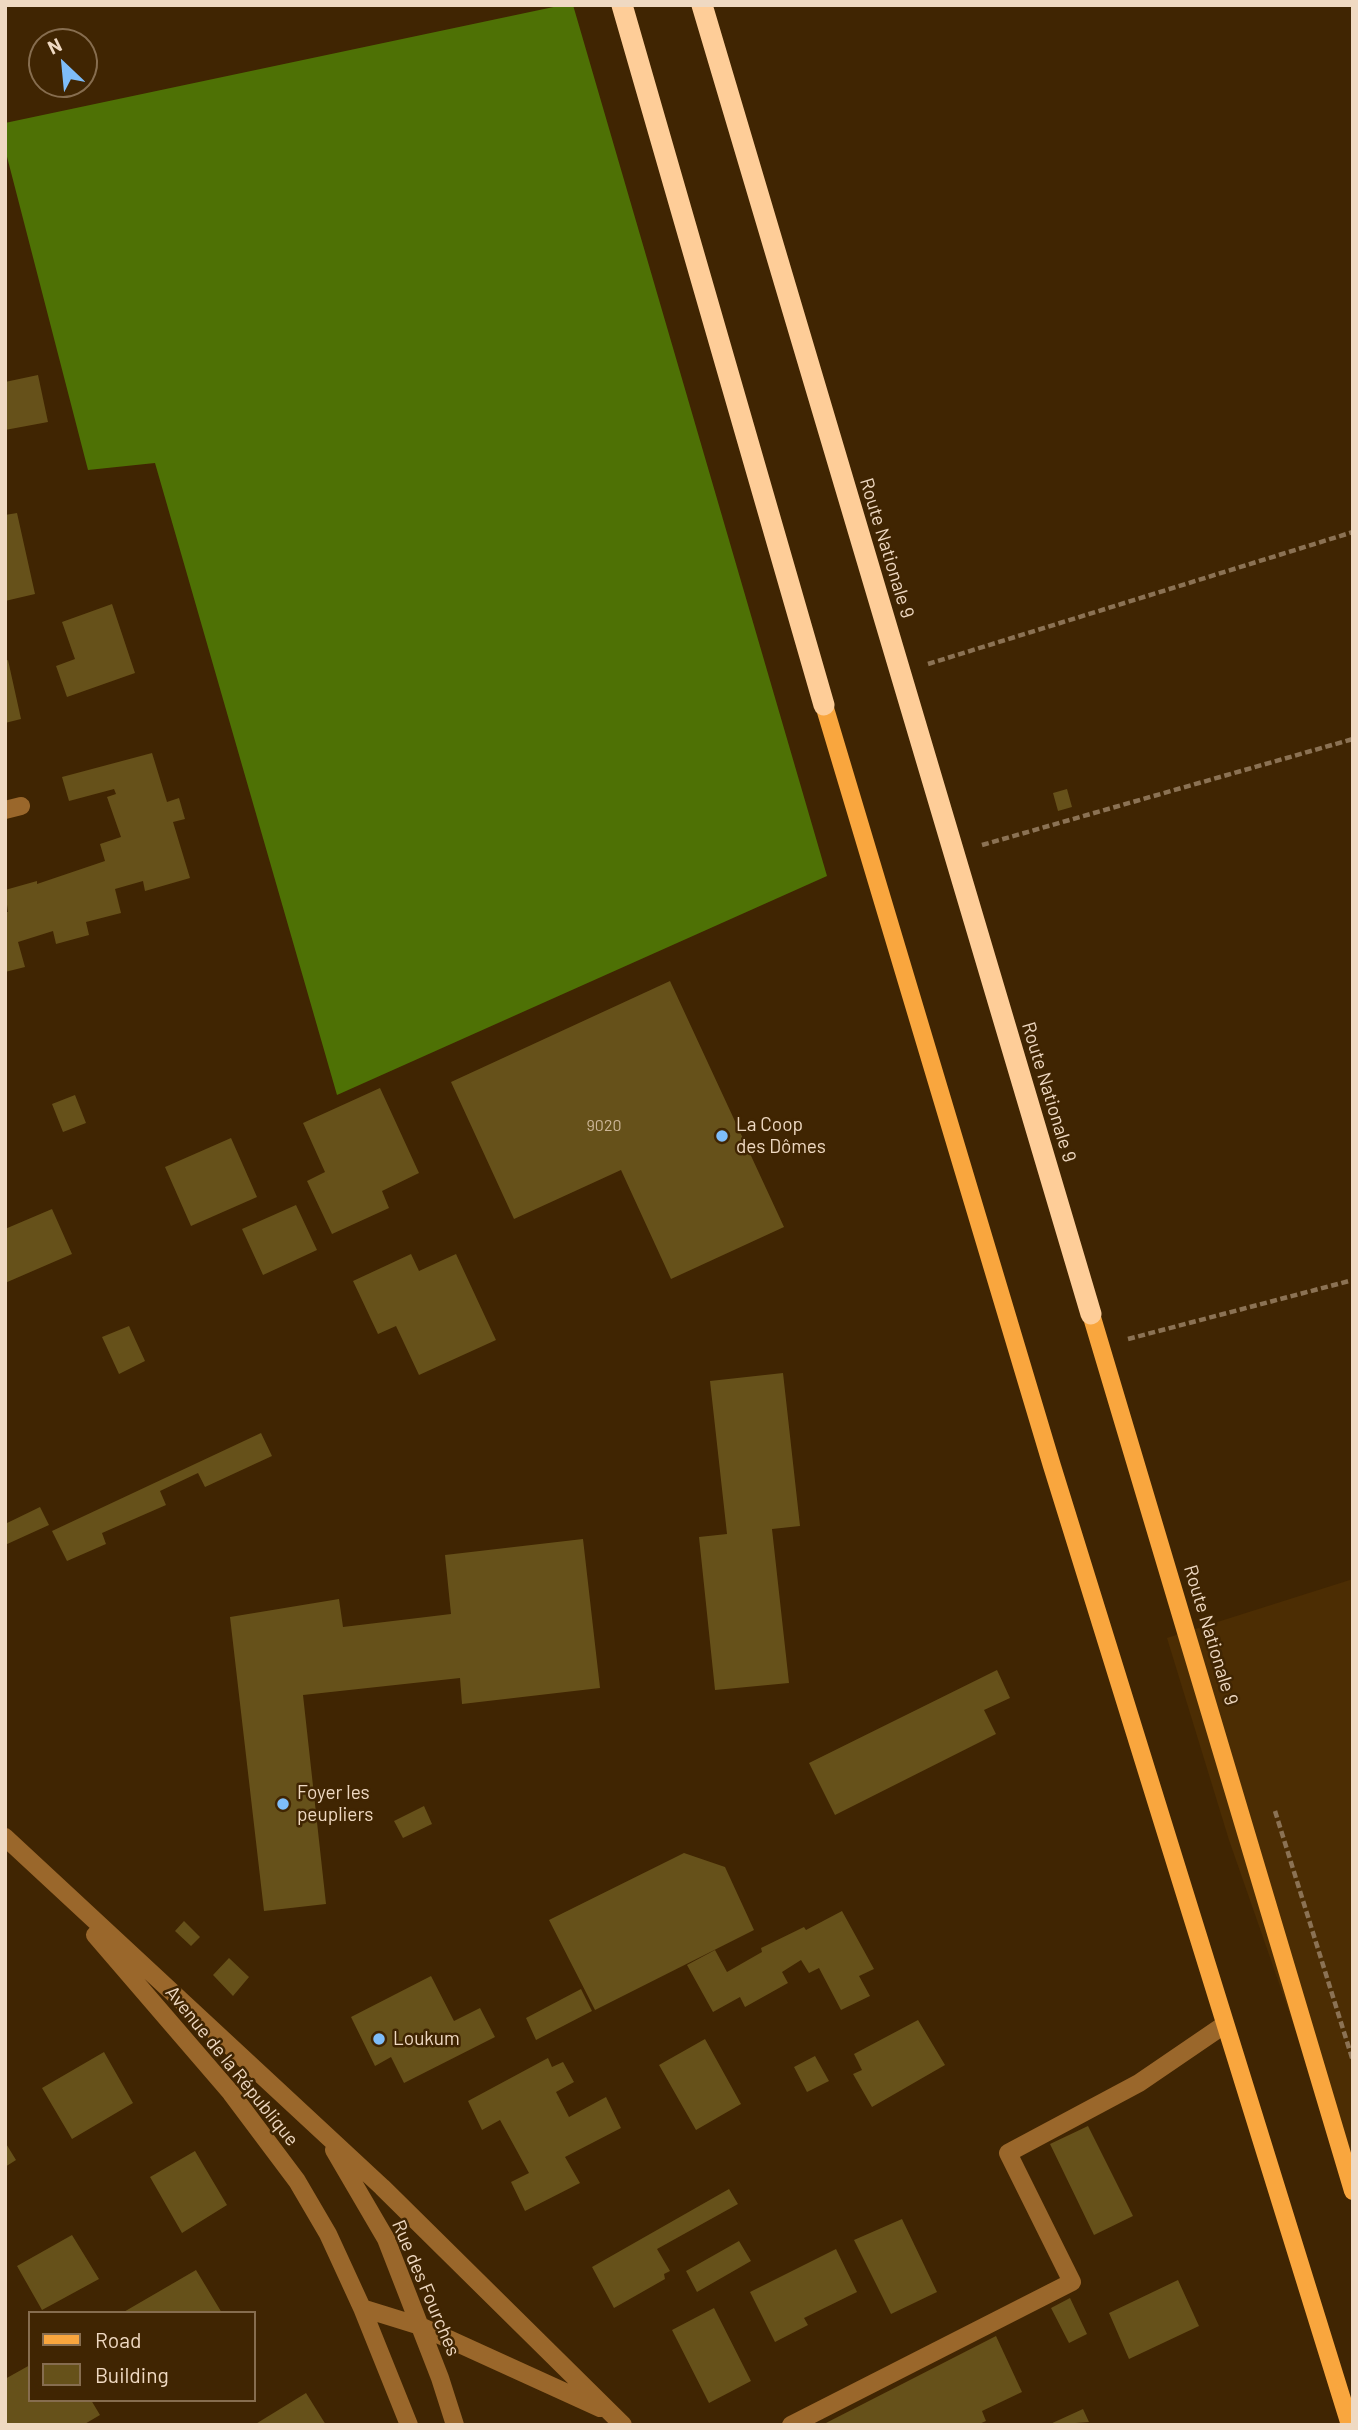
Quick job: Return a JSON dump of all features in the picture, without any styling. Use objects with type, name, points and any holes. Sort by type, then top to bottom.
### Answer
[{"type":"highway","points":[[622,5],[824,705]]},
{"type":"highway","name":"Route Nationale 9","points":[[702,5],[1091,1314]]},
{"type":"main road","points":[[824,705],[1052,1466],[1350,2425]]},
{"type":"main road","name":"Route Nationale 9","points":[[1091,1314],[1353,2192]]},
{"type":"street","name":"Avenue de la République","points":[[5,1837],[326,2135],[618,2419]]},
{"type":"street","name":"Avenue de la République","points":[[41,1871],[231,2093],[298,2181],[328,2234],[362,2308]]},
{"type":"street","points":[[791,2425],[1072,2282],[1008,2153],[1139,2083],[1224,2025]]},
{"type":"street","name":"Rue des Fourches","points":[[326,2135],[386,2239],[454,2425]]},
{"type":"street","points":[[362,2308],[420,2326],[618,2419]]},
{"type":"street","points":[[362,2308],[409,2425]]},
{"type":"path","points":[[900,672],[1353,532]]},
{"type":"path","points":[[954,853],[1353,738]]},
{"type":"path","points":[[1100,1346],[1353,1280]]},
{"type":"path","points":[[1275,1811],[1353,2061]]},
{"type":"shaded area","points":[[1353,1579],[1353,2195],[1229,1840],[1167,1638]]},
{"type":"green space","points":[[573,5],[827,876],[337,1095],[155,463],[88,470],[5,149],[5,123]]},
{"type":"building","points":[[38,375],[48,422],[5,430],[5,382]]},
{"type":"building","points":[[17,513],[35,594],[5,601],[5,515]]},
{"type":"building","points":[[112,604],[135,673],[67,697],[56,666],[75,659],[62,622]]},
{"type":"building","points":[[8,660],[21,719],[5,723],[5,661]]},
{"type":"building","points":[[152,753],[167,802],[179,798],[185,819],[173,822],[190,878],[145,891],[143,881],[115,889],[121,913],[86,922],[89,935],[56,944],[53,931],[18,942],[25,967],[5,972],[5,912],[8,912],[5,890],[37,881],[37,884],[105,861],[100,844],[121,837],[107,797],[116,794],[114,789],[69,801],[62,777]]},
{"type":"building","points":[[1067,789],[1072,807],[1058,811],[1053,793]]},
{"type":"building","points":[[670,981],[784,1227],[671,1279],[621,1170],[514,1219],[451,1082]]},
{"type":"building","points":[[380,1088],[419,1173],[382,1191],[389,1208],[332,1234],[307,1181],[325,1172],[303,1123]]},
{"type":"building","points":[[75,1095],[86,1123],[63,1132],[52,1104]]},
{"type":"building","points":[[231,1138],[257,1197],[191,1226],[165,1167]]},
{"type":"building","points":[[296,1205],[317,1250],[263,1275],[242,1229]]},
{"type":"building","points":[[52,1209],[72,1254],[5,1283],[5,1229]]},
{"type":"building","points":[[411,1254],[419,1271],[456,1254],[496,1340],[419,1375],[396,1326],[378,1334],[353,1281]]},
{"type":"building","points":[[129,1326],[145,1361],[119,1374],[102,1337]]},
{"type":"building","points":[[783,1373],[800,1526],[772,1529],[789,1683],[715,1690],[699,1537],[727,1534],[710,1381]]},
{"type":"building","points":[[261,1433],[272,1456],[205,1487],[198,1473],[160,1491],[166,1505],[102,1533],[106,1544],[67,1561],[52,1531]]},
{"type":"building","points":[[40,1507],[49,1525],[5,1545],[5,1524]]},
{"type":"building","name":"Foyer les peupliers","points":[[583,1539],[600,1688],[462,1704],[460,1678],[303,1695],[326,1904],[264,1911],[230,1617],[339,1599],[343,1627],[451,1614],[445,1555]]},
{"type":"building","points":[[997,1670],[1010,1698],[984,1710],[996,1734],[835,1815],[809,1763]]},
{"type":"building","points":[[424,1806],[432,1824],[403,1838],[394,1821]]},
{"type":"building","points":[[684,1853],[725,1867],[754,1930],[595,2010],[549,1920]]},
{"type":"building","points":[[842,1911],[874,1969],[859,1976],[870,1996],[841,2010],[819,1968],[809,1973],[801,1960],[782,1972],[788,1983],[745,2007],[740,1997],[713,2012],[687,1965],[715,1950],[727,1972],[762,1952],[761,1948],[804,1927],[806,1930]]},
{"type":"building","points":[[184,1921],[200,1937],[191,1946],[175,1931]]},
{"type":"building","points":[[229,1958],[249,1977],[233,1996],[213,1975]]},
{"type":"building","points":[[431,1976],[454,2021],[480,2008],[495,2037],[404,2083],[391,2057],[375,2066],[351,2017]]},
{"type":"building","points":[[581,1989],[592,2011],[536,2040],[526,2018]]},
{"type":"building","points":[[918,2020],[945,2065],[872,2107],[853,2074],[862,2070],[854,2054]]},
{"type":"building","points":[[705,2039],[741,2104],[696,2130],[659,2065]]},
{"type":"building","points":[[104,2052],[133,2103],[72,2139],[42,2088]]},
{"type":"building","points":[[815,2056],[829,2081],[807,2092],[794,2067]]},
{"type":"building","points":[[548,2058],[552,2067],[563,2062],[574,2082],[556,2092],[569,2117],[606,2097],[621,2128],[565,2157],[580,2183],[525,2211],[511,2182],[529,2173],[500,2120],[482,2130],[468,2101]]},
{"type":"building","points":[[1088,2126],[1133,2216],[1094,2235],[1050,2144]]},
{"type":"building","points":[[5,2142],[16,2160],[5,2167]]},
{"type":"building","points":[[195,2151],[227,2205],[182,2233],[150,2177]]},
{"type":"building","points":[[729,2189],[738,2204],[657,2249],[670,2271],[664,2274],[665,2279],[614,2308],[592,2267]]},
{"type":"building","points":[[902,2219],[937,2292],[891,2314],[854,2240]]},
{"type":"building","points":[[72,2235],[99,2279],[42,2310],[17,2266]]},
{"type":"building","points":[[739,2241],[751,2261],[697,2292],[686,2271]]},
{"type":"building","points":[[836,2249],[857,2292],[804,2318],[808,2325],[775,2342],[750,2292]]},
{"type":"building","points":[[196,2270],[221,2311],[125,2311]]},
{"type":"building","points":[[1178,2280],[1199,2326],[1129,2359],[1109,2313]]},
{"type":"building","points":[[1070,2298],[1087,2334],[1069,2343],[1051,2308]]},
{"type":"building","points":[[714,2308],[751,2381],[709,2403],[672,2330]]},
{"type":"building","points":[[996,2336],[1022,2392],[982,2411],[986,2421],[977,2425],[822,2425]]},
{"type":"building","points":[[28,2366],[28,2402],[92,2402],[100,2415],[83,2425],[5,2425],[5,2379]]},
{"type":"building","points":[[306,2393],[326,2425],[254,2425]]},
{"type":"building","points":[[1083,2409],[1089,2422],[1048,2425]]},
{"type":"place","name":"La Coop des Dômes","points":[[722,1136]]},
{"type":"place","name":"Foyer les peupliers","points":[[283,1804]]},
{"type":"place","name":"Loukum","points":[[379,2039]]}]
